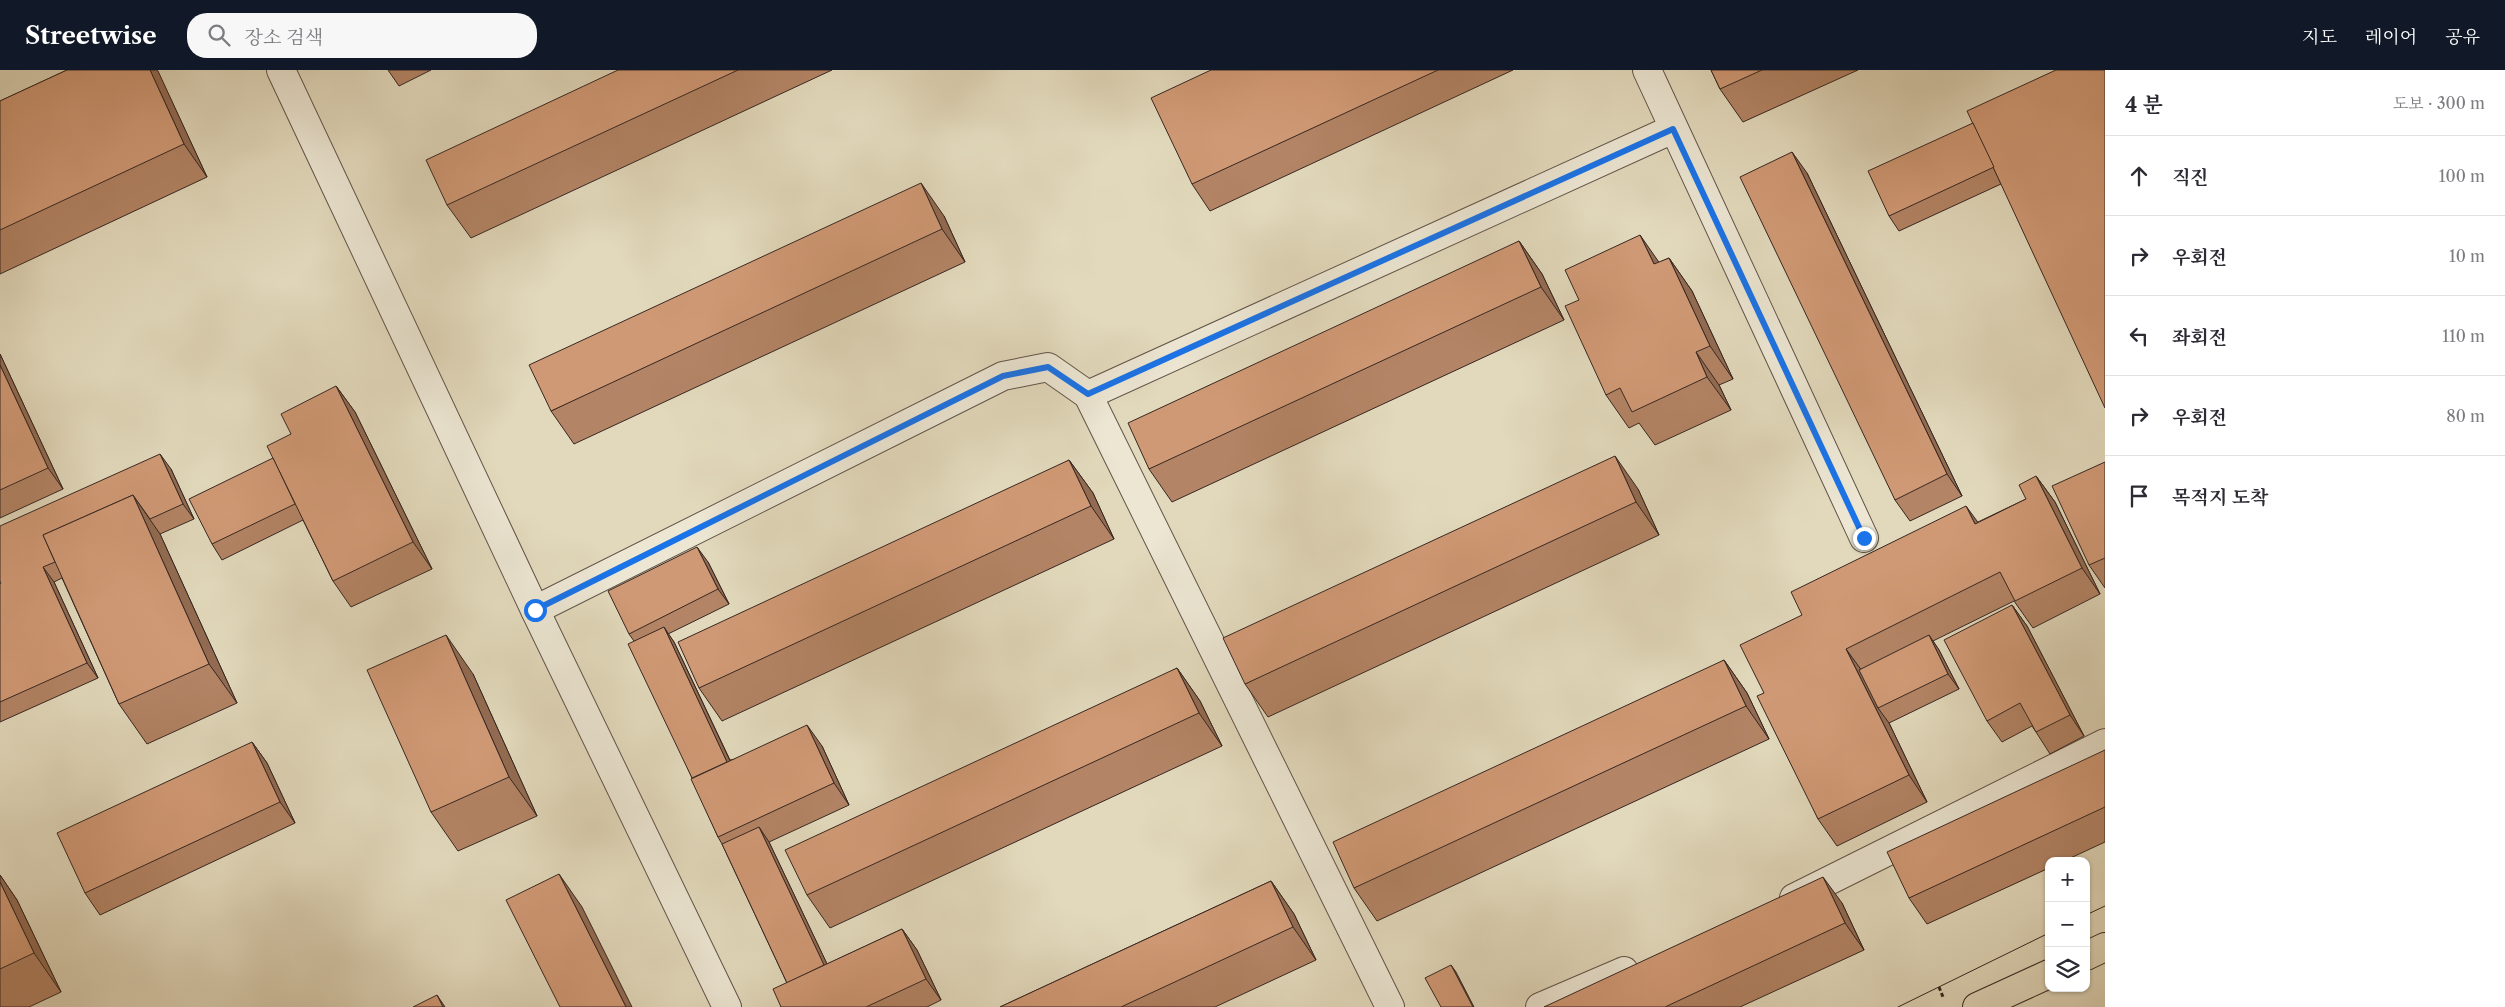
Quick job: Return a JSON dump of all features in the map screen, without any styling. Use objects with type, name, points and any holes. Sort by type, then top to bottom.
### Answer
[{"type":"main road","points":[[2090,954],[2105,947]]},
{"type":"main road","points":[[1977,1007],[2045,976]]},
{"type":"street","points":[[281,70],[535,610],[727,1007]]},
{"type":"street","points":[[1647,70],[1864,538]]},
{"type":"street","points":[[1088,394],[1673,129]]},
{"type":"street","points":[[535,610],[1003,376],[1048,367],[1088,394],[1390,1007]]},
{"type":"street","points":[[1775,906],[1811,890],[2105,743]]},
{"type":"street","points":[[1540,1007],[1649,960]]},
{"type":"building","points":[[67,70],[150,70],[184,144],[0,230],[0,101]]},
{"type":"building","points":[[618,70],[738,70],[447,205],[426,160]]},
{"type":"building","points":[[1211,70],[1438,70],[1192,184],[1151,98]]},
{"type":"building","points":[[1711,70],[1762,70],[1720,89]]},
{"type":"building","points":[[2056,70],[2105,70],[2105,408],[1967,111]]},
{"type":"building","points":[[1973,123],[1994,167],[1889,216],[1868,171]]},
{"type":"building","points":[[1792,152],[1947,474],[1895,500],[1740,177]]},
{"type":"building","points":[[921,183],[942,229],[551,411],[529,365]]},
{"type":"building","points":[[1640,235],[1654,264],[1669,258],[1710,346],[1696,352],[1707,377],[1632,412],[1620,388],[1606,395],[1565,306],[1579,300],[1565,270]]},
{"type":"building","points":[[1519,241],[1541,287],[1149,469],[1128,423]]},
{"type":"building","points":[[0,365],[48,468],[0,490]]},
{"type":"building","points":[[336,386],[413,542],[333,581],[267,446],[291,434],[281,414]]},
{"type":"building","points":[[160,454],[183,504],[150,519],[133,495],[43,535],[55,562],[43,567],[87,663],[0,702],[0,526]]},
{"type":"building","points":[[1615,456],[1636,502],[1245,684],[1223,638]]},
{"type":"building","points":[[273,458],[295,504],[212,544],[189,499]]},
{"type":"building","points":[[1069,460],[1091,506],[699,688],[678,642]]},
{"type":"building","points":[[2105,462],[2105,558],[2089,565],[2052,486]]},
{"type":"building","points":[[2036,476],[2082,568],[2015,601],[2000,572],[1846,649],[1909,775],[1818,819],[1757,696],[1764,693],[1740,645],[1802,615],[1791,592],[1966,506],[1975,524],[2026,499],[2019,485]]},
{"type":"building","points":[[133,495],[209,664],[119,704],[43,535]]},
{"type":"building","points":[[697,547],[718,589],[629,634],[608,591]]},
{"type":"building","points":[[2012,605],[2070,715],[2036,732],[2020,703],[1987,721],[1944,640]]},
{"type":"building","points":[[664,627],[727,762],[692,778],[628,644]]},
{"type":"building","points":[[446,635],[509,777],[431,812],[367,670]]},
{"type":"building","points":[[1929,635],[1948,674],[1878,708],[1859,670]]},
{"type":"building","points":[[1724,660],[1746,706],[1354,888],[1333,842]]},
{"type":"building","points":[[1177,668],[1199,713],[807,895],[785,850]]},
{"type":"building","points":[[807,725],[834,783],[718,837],[691,779]]},
{"type":"building","points":[[252,742],[280,802],[85,893],[57,833]]},
{"type":"building","points":[[2105,750],[2105,807],[1909,898],[1887,852]]},
{"type":"building","points":[[759,827],[824,965],[787,983],[722,844]]},
{"type":"building","points":[[559,874],[626,1007],[560,1007],[506,900]]},
{"type":"building","points":[[1823,877],[1845,923],[1665,1007],[1544,1007]]},
{"type":"building","points":[[1271,881],[1293,927],[1121,1007],[1000,1007]]},
{"type":"building","points":[[0,882],[34,953],[0,969]]},
{"type":"building","points":[[902,929],[926,979],[866,1007],[781,1007],[773,989]]},
{"type":"building","points":[[1451,965],[1473,1007],[1441,1007],[1425,978]]},
{"type":"building","points":[[437,995],[443,1007],[413,1007]]},
{"type":"tram line","points":[[2090,913],[2105,906]]},
{"type":"tram line","points":[[1898,1007],[2045,935]]},
{"type":"route","points":[[535,610],[1003,376],[1048,367],[1088,394],[1673,129],[1864,538]]}]
